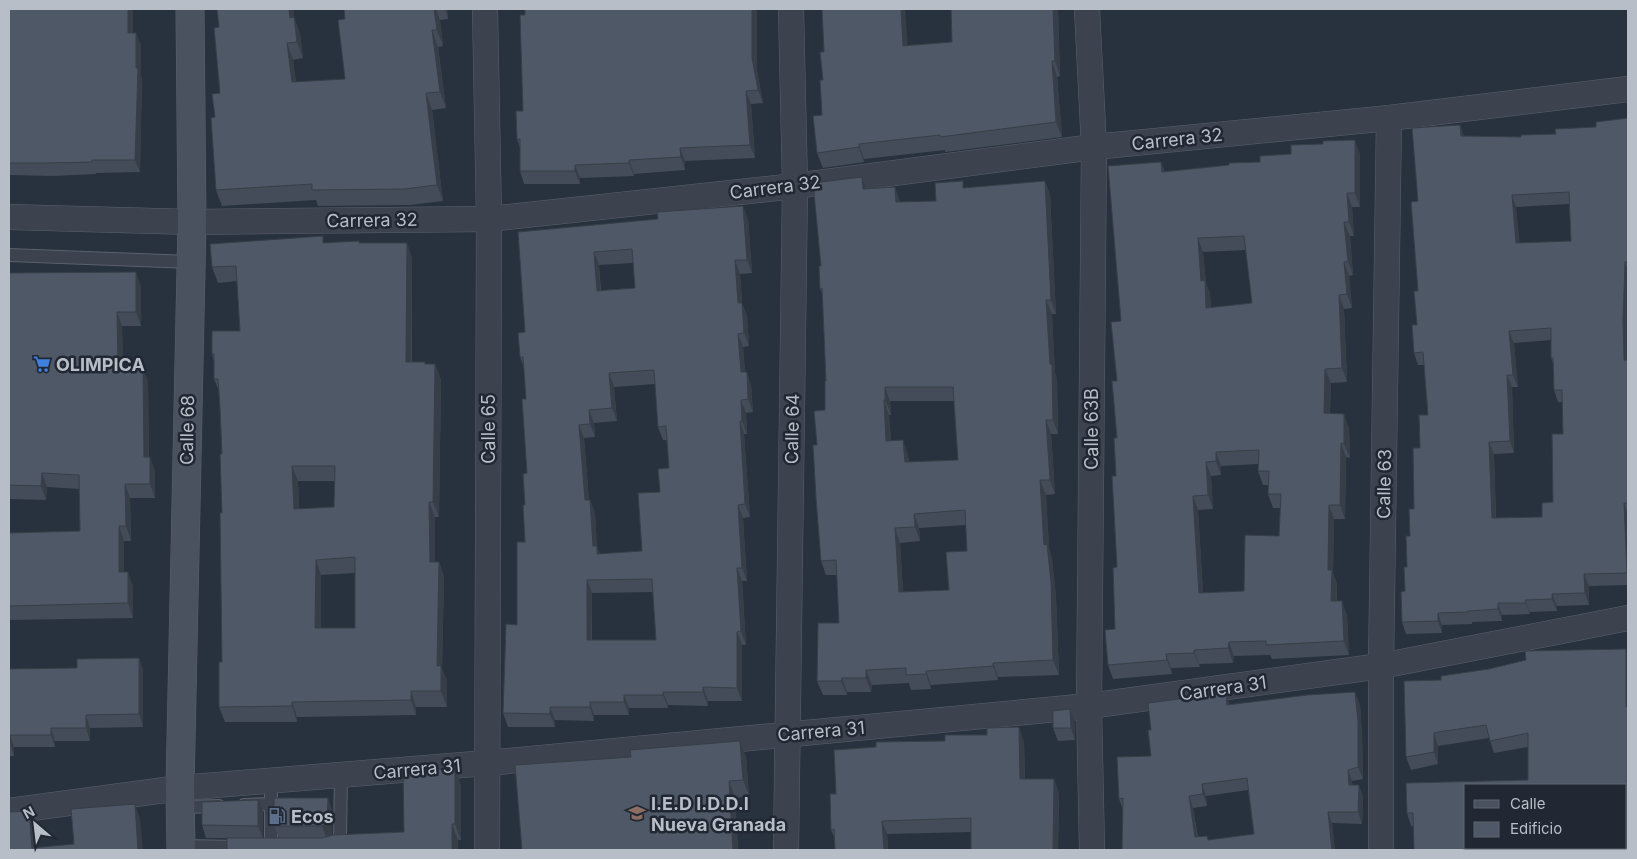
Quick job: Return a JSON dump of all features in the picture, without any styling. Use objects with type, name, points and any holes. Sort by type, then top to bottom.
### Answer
[{"type":"street","name":"Calle 68","points":[[181,848],[192,222],[190,9]]},
{"type":"street","name":"Calle 65","points":[[485,9],[489,219],[487,850]]},
{"type":"street","name":"Calle 64","points":[[786,850],[795,186],[791,9]]},
{"type":"street","name":"Calle 63B","points":[[1087,9],[1094,147],[1089,706],[1092,850]]},
{"type":"street","name":"Carrera 32","points":[[9,217],[192,222],[489,219],[795,186],[1094,147],[1389,118],[1628,89]]},
{"type":"street","name":"Calle 63","points":[[1381,850],[1381,666],[1389,118]]},
{"type":"street","name":"Carrera 31","points":[[9,811],[271,793],[341,775],[1089,706],[1381,666],[1628,618]]},
{"type":"lane","points":[[9,255],[190,262]]},
{"type":"lane","points":[[319,847],[335,845],[340,838],[341,775]]},
{"type":"lane","points":[[181,848],[267,847],[271,793]]},
{"type":"building","points":[[9,9],[128,9],[128,33],[136,33],[136,68],[138,68],[135,160],[9,163]]},
{"type":"building","points":[[217,9],[289,9],[290,18],[294,17],[297,42],[287,43],[292,82],[345,79],[338,20],[345,19],[344,9],[434,9],[437,30],[432,30],[440,92],[426,93],[437,185],[404,189],[312,190],[312,184],[216,190],[211,118],[215,117],[212,94],[220,93],[214,28],[219,27]]},
{"type":"building","points":[[525,9],[752,9],[752,58],[758,90],[746,91],[750,145],[680,148],[681,157],[629,160],[629,163],[575,165],[575,171],[520,171],[520,139],[517,139],[516,111],[523,111],[520,15],[525,15]]},
{"type":"building","points":[[822,9],[901,9],[903,46],[952,42],[951,9],[1053,9],[1055,61],[1052,61],[1056,122],[940,137],[940,135],[859,144],[859,147],[817,153],[813,116],[822,115],[820,80],[823,80],[820,52],[824,52]]},
{"type":"building","points":[[1628,118],[1628,262],[1625,262],[1623,320],[1624,360],[1628,360],[1628,503],[1624,503],[1627,573],[1584,574],[1585,593],[1552,594],[1552,599],[1525,600],[1526,603],[1498,603],[1498,609],[1438,613],[1438,621],[1402,622],[1401,592],[1405,591],[1404,567],[1407,567],[1406,536],[1410,536],[1409,509],[1414,509],[1413,448],[1420,448],[1419,415],[1428,415],[1423,352],[1414,353],[1412,325],[1417,325],[1414,291],[1418,291],[1411,202],[1418,201],[1412,128],[1460,125],[1461,136],[1521,137],[1521,135],[1556,134],[1555,129],[1596,127],[1596,122]],"holes":[[[1569,192],[1571,241],[1516,243],[1512,195]],[[1551,328],[1554,390],[1562,390],[1563,434],[1552,434],[1553,502],[1542,503],[1542,517],[1492,518],[1489,442],[1510,441],[1507,375],[1513,375],[1509,331]]]},
{"type":"building","points":[[1355,140],[1355,193],[1347,193],[1349,222],[1344,222],[1348,261],[1344,262],[1347,294],[1339,295],[1342,368],[1325,369],[1324,413],[1344,414],[1344,444],[1341,443],[1340,505],[1329,505],[1328,570],[1332,570],[1331,601],[1342,601],[1344,641],[1266,645],[1266,641],[1229,642],[1228,648],[1194,650],[1194,653],[1166,654],[1167,660],[1108,665],[1105,630],[1115,629],[1113,568],[1117,567],[1112,476],[1116,476],[1114,438],[1117,438],[1112,381],[1117,381],[1111,322],[1121,321],[1108,166],[1161,162],[1162,172],[1229,165],[1229,163],[1260,162],[1260,156],[1291,154],[1291,145],[1323,144],[1323,141]],"holes":[[[1244,236],[1252,303],[1206,308],[1205,280],[1201,281],[1198,238]],[[1259,450],[1258,471],[1269,471],[1268,494],[1281,494],[1279,536],[1245,535],[1244,591],[1199,593],[1193,496],[1208,495],[1206,462],[1216,461],[1216,452]]]},
{"type":"building","points":[[862,177],[863,189],[895,187],[896,202],[936,201],[935,183],[963,181],[963,188],[1045,181],[1051,300],[1046,300],[1050,364],[1052,364],[1053,420],[1046,420],[1050,480],[1040,480],[1044,545],[1047,544],[1051,582],[1053,660],[993,663],[993,666],[926,671],[926,674],[906,675],[906,668],[866,670],[866,678],[817,681],[818,623],[839,623],[836,560],[821,561],[816,498],[813,445],[817,445],[814,411],[825,410],[826,381],[822,288],[820,289],[819,266],[821,266],[813,183]],"holes":[[[885,387],[953,387],[958,460],[905,462],[903,440],[886,441]],[[965,510],[967,551],[946,552],[949,590],[899,592],[895,528],[915,527],[914,514]]]},
{"type":"building","points":[[743,206],[747,260],[735,260],[738,303],[742,303],[744,333],[738,334],[741,372],[747,372],[748,399],[741,400],[742,421],[740,421],[745,504],[738,505],[742,568],[737,568],[741,631],[737,632],[737,688],[703,687],[703,692],[663,692],[663,695],[624,695],[624,702],[590,702],[590,707],[550,707],[550,714],[503,713],[506,624],[517,625],[517,542],[525,542],[523,474],[527,473],[522,399],[526,399],[523,357],[520,357],[518,333],[525,332],[518,232],[658,219],[657,212]],"holes":[[[632,249],[635,288],[597,291],[594,252]],[[654,370],[658,427],[666,426],[669,468],[658,469],[660,492],[638,493],[642,551],[597,554],[597,546],[593,546],[590,500],[585,500],[579,425],[590,424],[589,410],[612,408],[609,373]],[[652,579],[656,640],[587,640],[587,580]]]},
{"type":"building","points":[[323,236],[323,243],[359,241],[359,243],[407,243],[406,362],[435,364],[433,502],[429,502],[430,562],[439,562],[437,666],[441,666],[441,691],[411,691],[411,700],[292,702],[292,706],[219,707],[219,662],[222,662],[220,454],[222,454],[218,379],[214,379],[212,331],[240,331],[236,266],[212,267],[210,244]],"holes":[[[292,466],[335,466],[334,507],[294,509]],[[355,557],[355,628],[315,628],[316,560]]]},
{"type":"building","points":[[136,272],[136,312],[117,312],[118,368],[143,367],[144,457],[150,457],[150,484],[125,484],[126,526],[119,526],[119,572],[128,572],[128,603],[9,606],[9,533],[80,531],[79,475],[42,473],[41,486],[9,485],[9,273]]},
{"type":"building","points":[[1626,649],[1628,850],[1414,850],[1413,813],[1407,813],[1406,783],[1528,780],[1528,733],[1490,741],[1486,725],[1438,732],[1434,733],[1434,752],[1406,757],[1404,681],[1441,680],[1441,676],[1489,669],[1526,660],[1525,651]]},
{"type":"building","points":[[139,658],[139,714],[86,715],[86,728],[51,728],[51,735],[10,735],[9,744],[9,669],[77,668],[77,659]]},
{"type":"building","points":[[1355,692],[1358,722],[1358,767],[1348,770],[1349,785],[1359,785],[1358,812],[1328,812],[1332,850],[1122,850],[1123,798],[1119,799],[1117,757],[1151,756],[1148,730],[1151,730],[1148,703],[1226,693],[1227,705],[1307,695]],"holes":[[[1247,778],[1254,834],[1208,840],[1207,836],[1195,837],[1189,796],[1203,794],[1202,784]]]},
{"type":"building","points":[[1070,709],[1071,728],[1053,728],[1053,711]]},
{"type":"building","points":[[1019,727],[1020,779],[1054,779],[1053,850],[971,850],[971,818],[882,821],[884,850],[835,850],[834,829],[831,830],[830,794],[836,794],[834,750],[876,747],[876,742],[945,741],[945,735],[987,735],[987,728]]},
{"type":"building","name":"I.E.D I.D.D.I Nueva Granada","points":[[740,741],[743,780],[729,781],[733,850],[522,850],[515,765],[631,757],[630,750]]},
{"type":"building","points":[[455,769],[455,824],[452,824],[452,850],[227,850],[227,838],[322,838],[333,835],[404,832],[403,770]]},
{"type":"building","points":[[274,798],[328,798],[327,823],[322,826],[274,826]]},
{"type":"building","points":[[258,800],[258,826],[202,825],[202,802]]},
{"type":"building","points":[[135,804],[138,850],[9,850],[9,812],[29,811],[32,848],[74,844],[71,809]]},
{"type":"place","name":"OLIMPICA","points":[[42,364]]},
{"type":"place","name":"I.E.D I.D.D.I Nueva Granada","points":[[637,813]]},
{"type":"place","name":"Ecos","points":[[277,816]]}]
